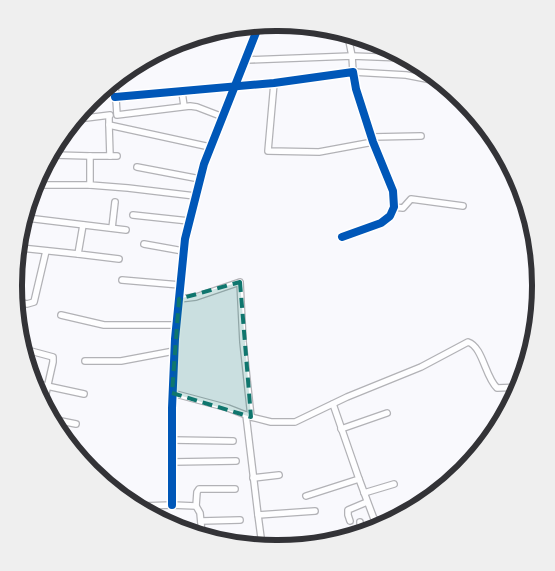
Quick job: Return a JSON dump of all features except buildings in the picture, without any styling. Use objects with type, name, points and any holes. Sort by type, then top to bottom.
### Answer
[{"type":"street","points":[[172,505],[172,393],[183,251],[195,196],[210,147],[257,31]]},
{"type":"street","points":[[342,237],[381,222],[390,216],[394,207],[393,191],[372,139],[356,89],[349,41]]},
{"type":"street","points":[[246,60],[352,56],[391,58]]},
{"type":"street","points":[[115,98],[274,83],[353,72],[406,75],[428,79]]},
{"type":"street","points":[[274,83],[268,151],[320,152],[372,139],[421,136]]},
{"type":"street","points":[[115,89],[117,115]]},
{"type":"street","points":[[182,92],[184,106]]},
{"type":"street","points":[[85,118],[184,106],[196,107],[223,117]]},
{"type":"street","points":[[109,116],[110,156]]},
{"type":"street","points":[[110,125],[210,147]]},
{"type":"street","points":[[59,155],[117,156]]},
{"type":"street","points":[[90,156],[90,185]]},
{"type":"street","points":[[137,167],[200,179]]},
{"type":"street","points":[[44,184],[90,185],[195,196]]},
{"type":"street","points":[[394,207],[403,208],[411,199],[463,206]]},
{"type":"street","points":[[112,228],[115,202]]},
{"type":"street","points":[[132,216],[189,221]]},
{"type":"street","points":[[31,219],[126,230]]},
{"type":"street","points":[[78,254],[82,225]]},
{"type":"street","points":[[144,244],[183,251]]},
{"type":"street","points":[[25,249],[120,259]]},
{"type":"street","points":[[23,303],[34,302],[46,251]]},
{"type":"street","points":[[122,280],[180,285]]},
{"type":"street","points":[[178,299],[202,295],[240,282],[253,478],[261,540]]},
{"type":"street","points":[[61,315],[104,325],[176,325]]},
{"type":"street","points":[[172,393],[228,408],[248,416],[284,424],[295,422],[421,367],[468,342],[473,343],[478,350],[492,383],[497,388],[511,387]]},
{"type":"street","points":[[31,351],[53,357],[46,392]]},
{"type":"street","points":[[85,362],[121,361],[174,351]]},
{"type":"street","points":[[43,385],[84,394]]},
{"type":"street","points":[[333,404],[358,479],[374,519],[377,520]]},
{"type":"street","points":[[341,428],[387,413]]},
{"type":"street","points":[[62,421],[76,424]]},
{"type":"street","points":[[172,440],[233,441]]},
{"type":"street","points":[[172,462],[236,461]]},
{"type":"street","points":[[253,478],[279,475]]},
{"type":"street","points":[[306,496],[358,479]]},
{"type":"street","points":[[364,492],[394,484]]},
{"type":"street","points":[[202,529],[200,513],[196,506],[199,489],[235,489]]},
{"type":"street","points":[[350,521],[348,510],[367,502]]},
{"type":"street","points":[[150,506],[196,506]]},
{"type":"street","points":[[258,515],[315,511]]},
{"type":"street","points":[[201,521],[240,520]]},
{"type":"street","points":[[360,522],[360,526]]},
{"type":"highlighted area","points":[[240,282],[251,417],[172,393],[179,299]]},
{"type":"cycle path","points":[[172,505],[172,408],[175,339],[185,239],[204,164],[256,32]]},
{"type":"cycle path","points":[[115,97],[274,83],[353,72],[356,89],[373,142],[393,191],[394,207],[390,216],[381,223],[342,237]]}]
